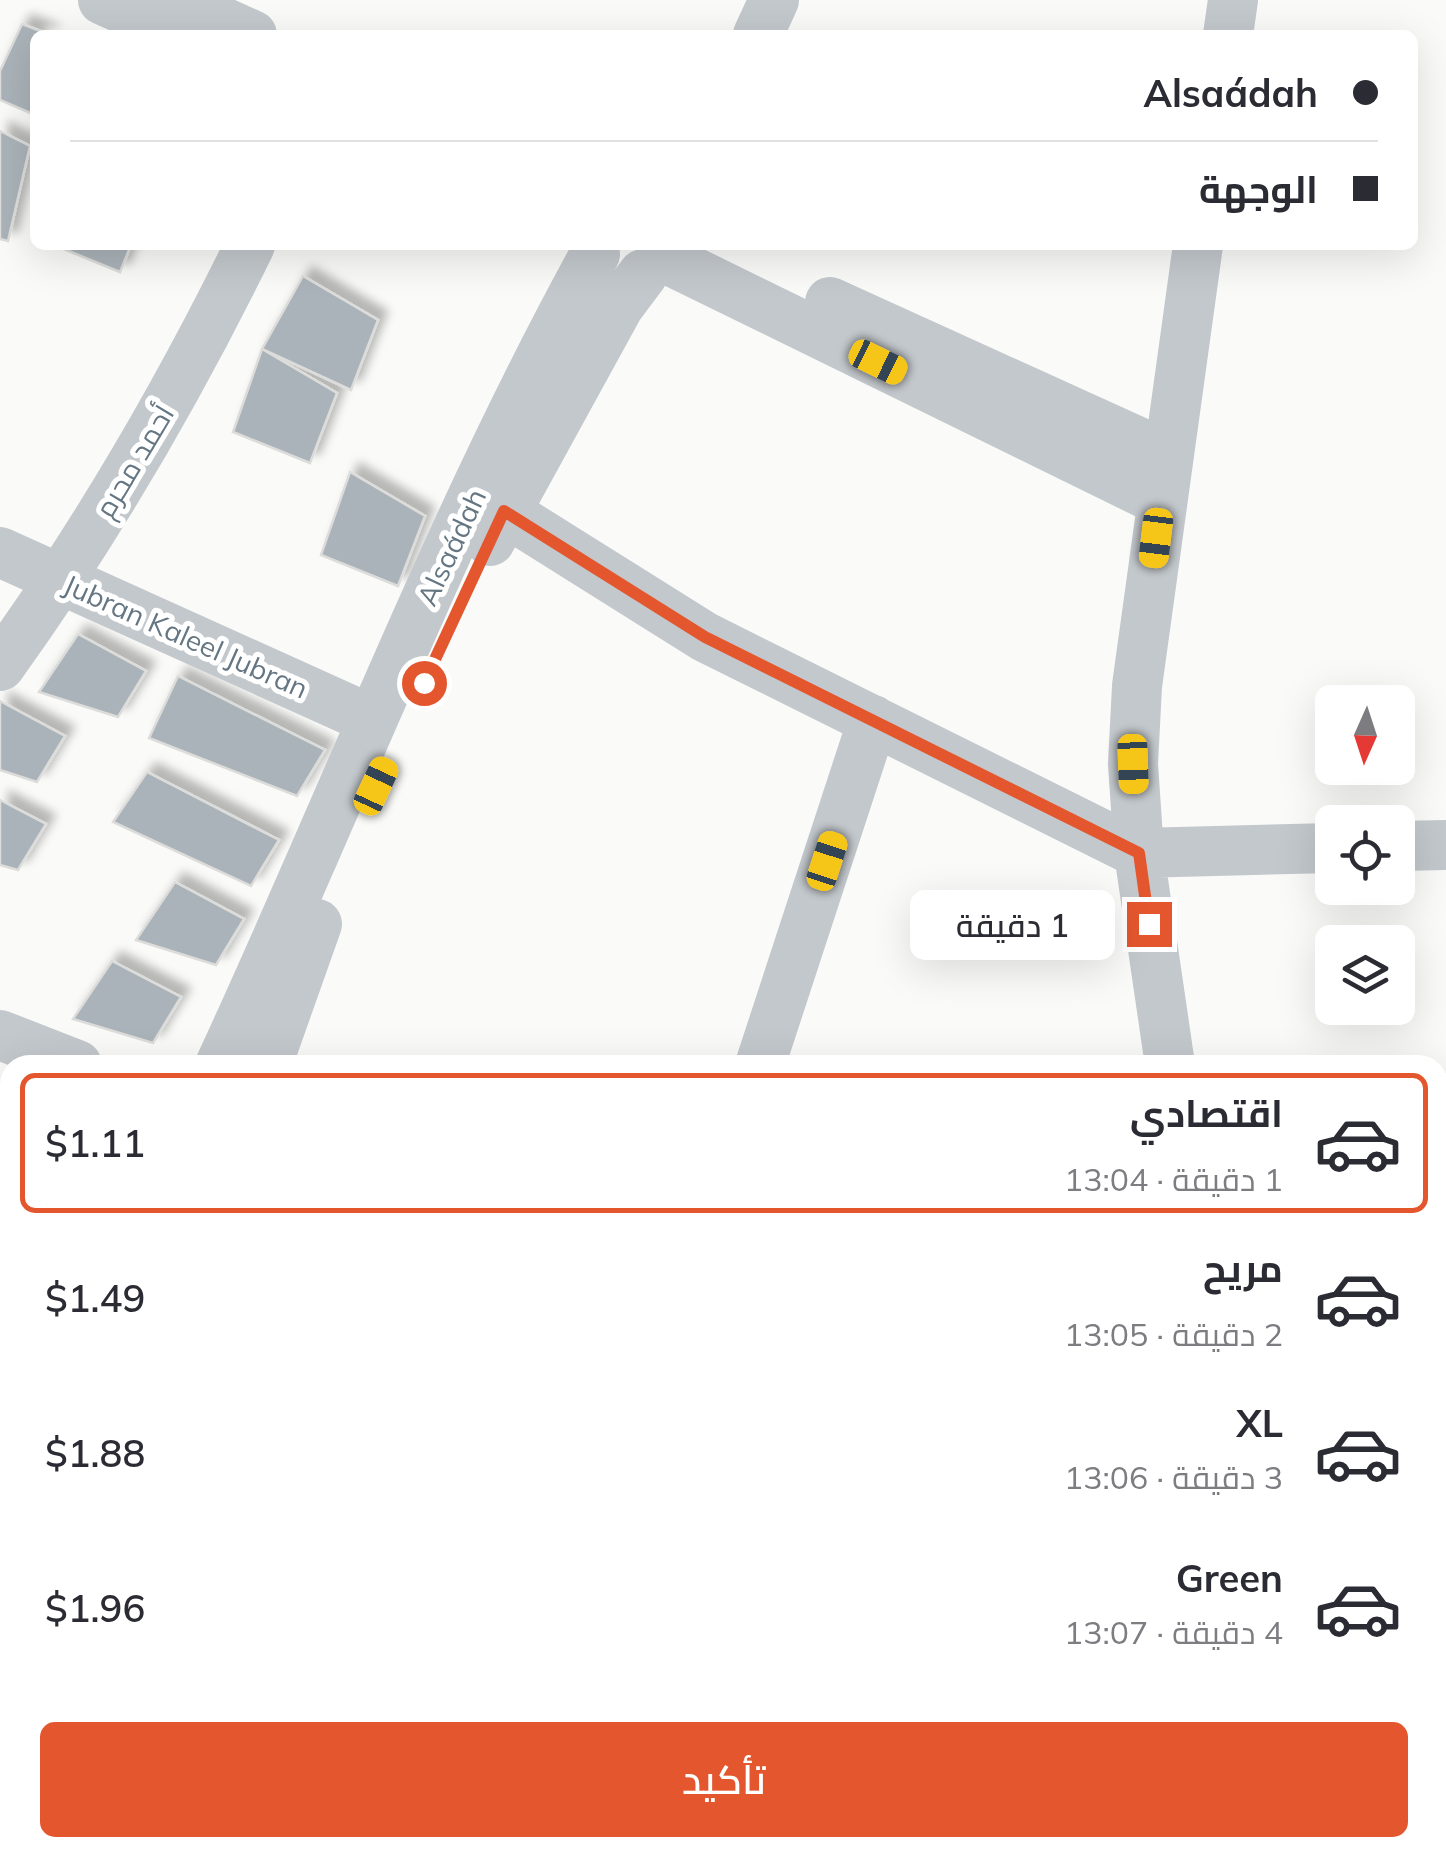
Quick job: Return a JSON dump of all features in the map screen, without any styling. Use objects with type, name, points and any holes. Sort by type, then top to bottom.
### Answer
[{"type":"street","points":[[103,0],[170,30]]},
{"type":"street","points":[[174,0],[241,30]]},
{"type":"street","points":[[760,30],[774,0]]},
{"type":"street","points":[[1229,30],[1233,0]]},
{"type":"street","name":"أحمد محرم","points":[[0,666],[62,580],[191,366],[248,250]]},
{"type":"street","points":[[594,250],[616,272],[672,255],[1164,478]]},
{"type":"street","name":"Alsaádah","points":[[242,1055],[372,720],[594,250]]},
{"type":"street","points":[[1169,1055],[1139,853],[1133,764],[1137,686],[1197,250]]},
{"type":"street","name":"Alsaádah","points":[[244,1055],[304,956],[360,820],[504,511],[619,306],[672,255]]},
{"type":"street","points":[[504,511],[705,637],[1139,853],[1315,848]]},
{"type":"street","name":"Jubran Kaleel Jubran","points":[[0,552],[372,720]]},
{"type":"street","points":[[763,1055],[874,720]]},
{"type":"street","points":[[1415,846],[1446,846]]},
{"type":"street","points":[[0,1034],[52,1055]]},
{"type":"building","points":[[22,24],[38,30],[30,30],[30,113],[0,100],[0,71]]},
{"type":"building","points":[[0,131],[30,146],[8,241],[0,239]]},
{"type":"building","points":[[66,250],[129,250],[120,272]]},
{"type":"building","points":[[303,276],[378,320],[351,390],[262,349]]},
{"type":"building","points":[[262,349],[337,393],[310,463],[233,432]]},
{"type":"building","points":[[350,472],[425,516],[398,586],[321,555]]},
{"type":"building","points":[[78,634],[146,671],[118,717],[39,692]]},
{"type":"building","points":[[178,676],[325,750],[297,796],[149,738]]},
{"type":"building","points":[[0,701],[65,736],[37,782],[0,770]]},
{"type":"building","points":[[147,772],[279,840],[251,886],[113,822]]},
{"type":"building","points":[[0,800],[46,824],[18,870],[0,865]]},
{"type":"building","points":[[175,882],[244,919],[216,965],[136,940]]},
{"type":"building","points":[[112,961],[181,997],[153,1043],[73,1019]]},
{"type":"route","points":[[424,683],[504,511],[705,637],[1139,853],[1149,924]]}]
